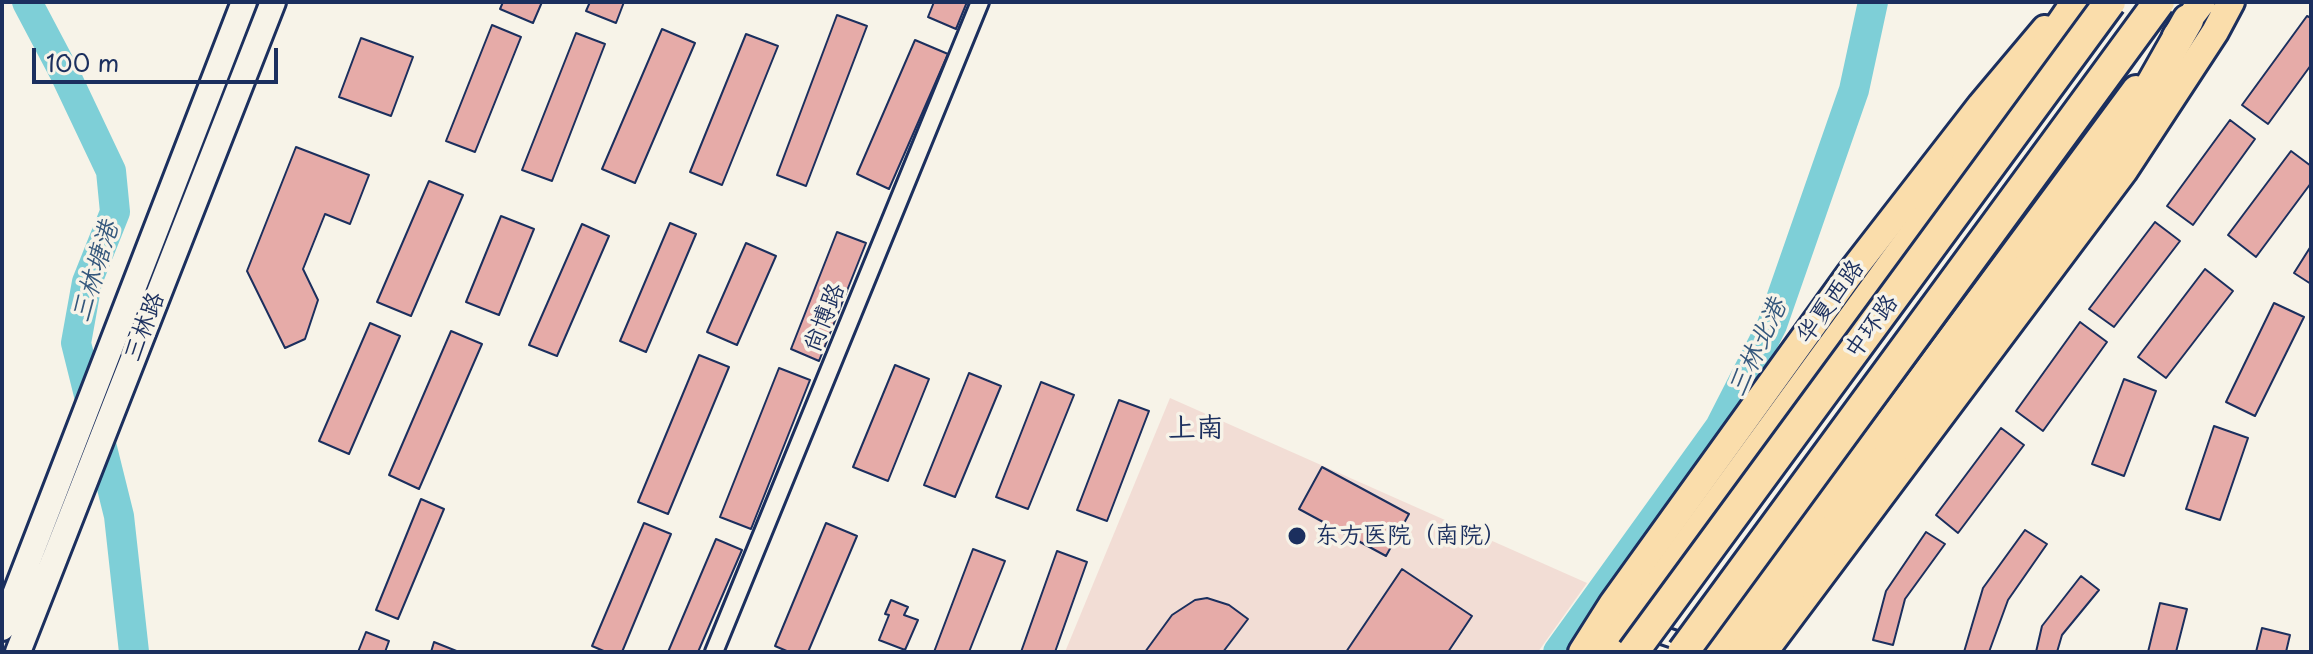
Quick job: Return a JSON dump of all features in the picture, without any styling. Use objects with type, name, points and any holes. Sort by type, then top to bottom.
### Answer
[{"type":"highway","points":[[1593,650],[1972,156],[2077,2]]},
{"type":"highway","name":"中环路","points":[[1637,640],[2110,2]]},
{"type":"highway","name":"中环路","points":[[1683,652],[2159,2]]},
{"type":"highway","points":[[1744,652],[2065,217],[2132,119],[2195,11]]},
{"type":"main road","name":"三林路","points":[[2,628],[244,2]]},
{"type":"main road","name":"三林路","points":[[18,652],[273,2]]},
{"type":"main road","name":"华夏西路","points":[[1593,650],[1613,603],[1849,275],[1981,105],[2067,2]]},
{"type":"main road","name":"华夏西路","points":[[1623,652],[1637,640],[2102,2]]},
{"type":"main road","points":[[1764,652],[2124,171],[2215,32],[2231,2]]},
{"type":"main road","points":[[1719,652],[2195,11]]},
{"type":"street","name":"尚博路","points":[[714,652],[980,2]]},
{"type":"street","points":[[1637,640],[1710,652]]},
{"type":"shaded area","name":"东方医院（南院）","points":[[1170,398],[1587,583],[1538,652],[1065,652]]},
{"type":"building","points":[[503,2],[542,2],[533,23],[500,9]]},
{"type":"building","points":[[590,2],[624,2],[616,23],[586,11]]},
{"type":"building","points":[[934,2],[967,2],[956,29],[928,17]]},
{"type":"building","points":[[837,15],[867,26],[806,186],[777,175]]},
{"type":"building","points":[[2307,16],[2311,18],[2311,65],[2268,124],[2242,105]]},
{"type":"building","points":[[492,25],[521,37],[475,152],[446,141]]},
{"type":"building","points":[[662,29],[695,43],[635,183],[602,169]]},
{"type":"building","points":[[576,33],[605,44],[552,181],[522,170]]},
{"type":"building","points":[[746,34],[778,46],[722,185],[690,172]]},
{"type":"building","points":[[361,38],[413,57],[391,116],[339,97]]},
{"type":"building","points":[[915,40],[948,54],[889,189],[857,174]]},
{"type":"building","points":[[2230,120],[2255,139],[2193,225],[2167,206]]},
{"type":"building","points":[[296,147],[369,175],[350,224],[325,214],[303,269],[318,300],[305,339],[285,348],[247,271]]},
{"type":"building","points":[[2291,151],[2311,166],[2311,183],[2256,257],[2228,235]]},
{"type":"building","points":[[429,181],[463,195],[411,316],[377,302]]},
{"type":"building","points":[[501,216],[534,229],[499,315],[466,302]]},
{"type":"building","points":[[2155,222],[2180,241],[2114,327],[2089,309]]},
{"type":"building","points":[[670,223],[696,234],[646,352],[620,341]]},
{"type":"building","points":[[582,224],[609,236],[557,356],[529,345]]},
{"type":"building","points":[[837,232],[866,243],[819,361],[791,349]]},
{"type":"building","points":[[746,243],[776,256],[737,345],[707,332]]},
{"type":"building","points":[[2311,246],[2311,284],[2294,273]]},
{"type":"building","points":[[2205,269],[2233,291],[2166,378],[2138,357]]},
{"type":"building","points":[[2274,303],[2304,317],[2255,416],[2226,402]]},
{"type":"building","points":[[2080,322],[2107,342],[2043,431],[2016,411]]},
{"type":"building","points":[[370,323],[400,336],[349,454],[319,441]]},
{"type":"building","points":[[451,331],[482,344],[419,489],[389,475]]},
{"type":"building","points":[[699,355],[729,367],[668,514],[638,502]]},
{"type":"building","points":[[895,365],[929,379],[888,481],[853,467]]},
{"type":"building","points":[[779,368],[810,380],[751,529],[720,517]]},
{"type":"building","points":[[969,373],[1001,386],[955,497],[924,485]]},
{"type":"building","points":[[2124,379],[2156,391],[2124,476],[2092,464]]},
{"type":"building","points":[[1041,382],[1074,395],[1028,509],[996,497]]},
{"type":"building","points":[[1119,400],[1149,411],[1107,521],[1077,510]]},
{"type":"building","points":[[2214,426],[2248,438],[2220,520],[2186,509]]},
{"type":"building","points":[[2001,428],[2024,445],[1958,533],[1936,515]]},
{"type":"building","points":[[1322,467],[1409,514],[1386,556],[1299,509]]},
{"type":"building","points":[[421,499],[444,509],[398,619],[376,610]]},
{"type":"building","points":[[644,523],[671,534],[622,652],[606,652],[592,646]]},
{"type":"building","points":[[826,523],[857,536],[808,652],[789,652],[775,646]]},
{"type":"building","points":[[2025,530],[2047,544],[2008,600],[1989,652],[1964,652],[1983,588]]},
{"type":"building","points":[[1926,532],[1945,544],[1905,599],[1893,645],[1873,640],[1886,591]]},
{"type":"building","points":[[716,539],[742,550],[698,652],[668,652]]},
{"type":"building","points":[[973,549],[1005,561],[969,652],[934,652]]},
{"type":"building","points":[[1057,551],[1087,562],[1055,652],[1021,652]]},
{"type":"building","points":[[1402,569],[1472,616],[1448,652],[1346,652]]},
{"type":"building","points":[[2081,576],[2099,590],[2062,635],[2057,652],[2036,652],[2042,626]]},
{"type":"building","points":[[1207,598],[1229,605],[1248,619],[1223,652],[1145,652],[1172,615],[1195,600]]},
{"type":"building","points":[[891,600],[908,607],[904,615],[918,620],[905,650],[879,640]]},
{"type":"building","points":[[2160,603],[2187,609],[2176,652],[2148,652]]},
{"type":"building","points":[[2262,628],[2290,635],[2286,652],[2256,652]]},
{"type":"building","points":[[366,632],[389,641],[385,652],[358,652]]},
{"type":"building","points":[[434,642],[459,652],[431,652]]},
{"type":"waterway","name":"三林塘港","points":[[27,2],[111,171],[115,212],[87,282],[76,343],[119,516],[134,652]]},
{"type":"waterway","name":"三林北港","points":[[1558,652],[1720,427],[1772,325],[1854,90],[1873,2]]},
{"type":"place","name":"东方医院（南院）","points":[[1297,536]]},
{"type":"district","name":"上南","points":[[1196,429]]}]
